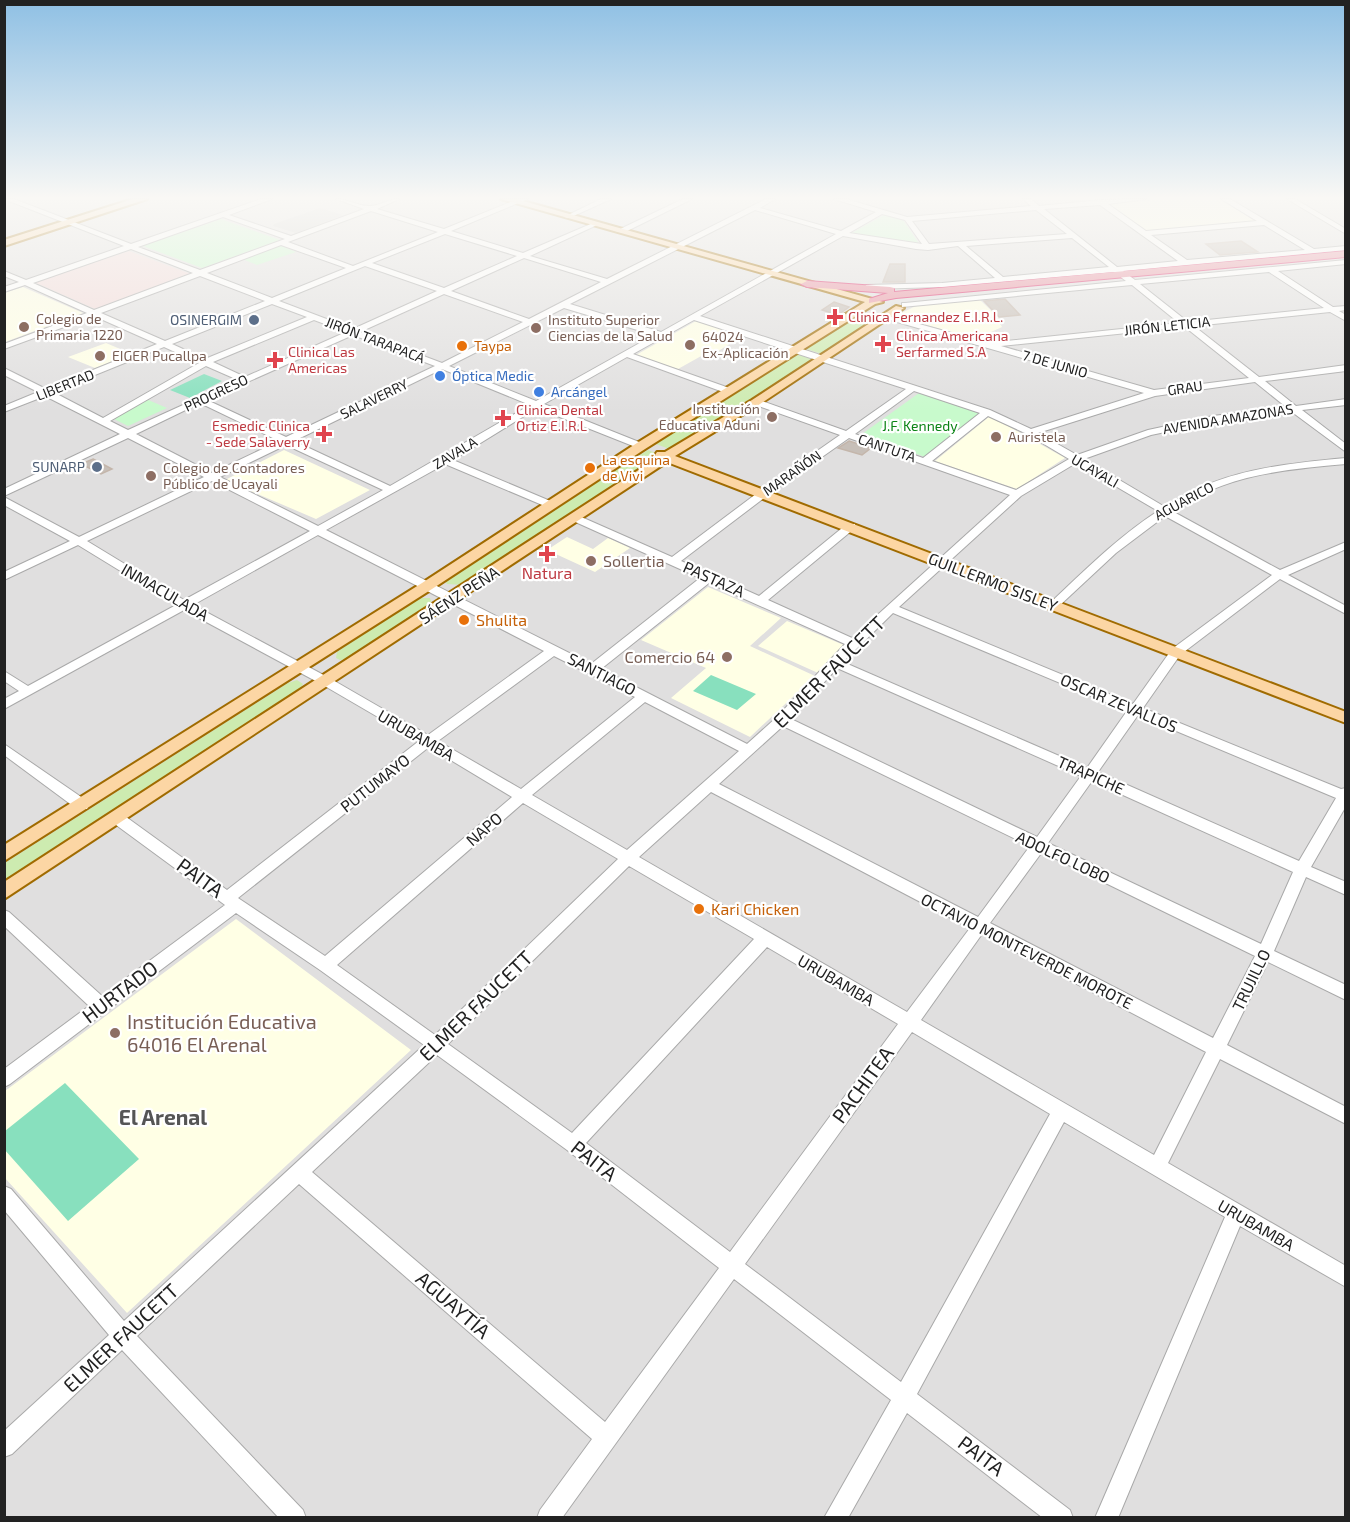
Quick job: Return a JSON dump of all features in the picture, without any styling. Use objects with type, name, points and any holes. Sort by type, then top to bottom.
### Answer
[{"type":"highway","points":[[807,284],[926,292],[1198,270]]},
{"type":"highway","points":[[906,304],[944,295],[1124,276]]},
{"type":"highway","name":"SÁENZ PEÑA","points":[[873,301],[895,295],[926,292]]},
{"type":"main road","points":[[760,270],[873,301],[906,304]]},
{"type":"main road","name":"SÁENZ PEÑA","points":[[4,854],[427,586],[641,446],[873,301]]},
{"type":"main road","name":"SÁENZ PEÑA","points":[[4,892],[327,682],[666,457],[756,402],[906,304]]},
{"type":"main road","name":"GUILLERMO SISLEY","points":[[641,446],[1346,718]]},
{"type":"street","points":[[4,290],[63,270]]},
{"type":"street","name":"JIRÓN TARAPACÁ","points":[[194,270],[641,446]]},
{"type":"street","points":[[4,347],[204,270]]},
{"type":"street","name":"LIBERTAD","points":[[4,410],[352,270]]},
{"type":"street","points":[[383,270],[531,322]]},
{"type":"street","name":"PROGRESO","points":[[4,493],[200,400],[493,270]]},
{"type":"street","points":[[567,270],[608,282]]},
{"type":"street","name":"SALAVERRY","points":[[4,577],[442,366],[633,270]]},
{"type":"street","name":"ZAVALA","points":[[4,705],[445,460],[537,404],[776,270]]},
{"type":"street","points":[[990,270],[1002,280]]},
{"type":"street","points":[[1116,270],[1346,449]]},
{"type":"street","points":[[1124,276],[1152,270]]},
{"type":"street","points":[[850,288],[1248,270]]},
{"type":"street","points":[[1271,270],[1346,319]]},
{"type":"street","points":[[4,273],[245,380]]},
{"type":"street","points":[[564,305],[663,335]]},
{"type":"street","name":"JIRÓN LETICIA","points":[[989,345],[1346,308]]},
{"type":"street","points":[[102,422],[206,362],[314,316]]},
{"type":"street","name":"7 DE JUNIO","points":[[886,316],[1154,393]]},
{"type":"street","name":"UCAYALI","points":[[694,317],[987,412],[1030,432],[1163,510],[1346,611]]},
{"type":"street","points":[[628,355],[729,391]]},
{"type":"street","name":"GRAU","points":[[1030,432],[1154,393],[1254,378],[1346,368]]},
{"type":"street","name":"SANTIAGO","points":[[4,371],[316,532],[454,598],[749,750]]},
{"type":"street","name":"MARAÑÓN","points":[[674,561],[764,493],[913,388]]},
{"type":"street","points":[[200,400],[390,490]]},
{"type":"street","name":"CANTUTA","points":[[756,402],[1017,494]]},
{"type":"street","name":"AVENIDA AMAZONAS","points":[[1017,494],[1076,459],[1148,433],[1213,419],[1346,402]]},
{"type":"street","points":[[925,461],[987,412]]},
{"type":"street","points":[[445,460],[551,505]]},
{"type":"street","name":"AGUARICO","points":[[1054,605],[1136,529],[1163,510],[1223,481],[1271,469],[1346,461]]},
{"type":"street","name":"ELMER FAUCETT","points":[[4,1446],[300,1173],[435,1046],[628,858],[782,720],[853,643],[1017,494]]},
{"type":"street","name":"INMACULADA","points":[[4,500],[184,604],[327,682]]},
{"type":"street","name":"PASTAZA","points":[[575,518],[853,643]]},
{"type":"street","points":[[761,600],[851,526]]},
{"type":"street","name":"PACHITEA","points":[[548,1518],[1038,846],[1176,652],[1280,574],[1346,545]]},
{"type":"street","points":[[593,669],[710,577]]},
{"type":"street","name":"OSCAR ZEVALLOS","points":[[893,609],[1345,796]]},
{"type":"street","name":"PUTUMAYO","points":[[232,901],[428,741],[554,650]]},
{"type":"street","name":"TRAPICHE","points":[[836,663],[1089,773],[1346,889]]},
{"type":"street","points":[[4,675],[28,692]]},
{"type":"street","name":"URUBAMBA","points":[[327,682],[1346,1277]]},
{"type":"street","name":"NAPO","points":[[326,965],[522,796],[645,696]]},
{"type":"street","name":"ADOLFO LOBO","points":[[782,720],[1038,846],[1265,952],[1346,993]]},
{"type":"street","points":[[4,748],[82,805]]},
{"type":"street","name":"OCTAVIO MONTEVERDE MOROTE","points":[[710,785],[1346,1116]]},
{"type":"street","name":"TRUJILLO","points":[[1157,1167],[1265,952],[1302,870],[1345,796]]},
{"type":"street","name":"PAITA","points":[[117,819],[326,965],[573,1144],[1062,1518]]},
{"type":"street","name":"HURTADO","points":[[4,1079],[101,1006],[232,901]]},
{"type":"street","points":[[4,916],[101,1006]]},
{"type":"street","points":[[573,1144],[765,938]]},
{"type":"street","points":[[835,1518],[904,1398],[1061,1111]]},
{"type":"street","name":"AGUAYTÍA","points":[[300,1173],[606,1437]]},
{"type":"street","points":[[4,1195],[122,1335],[296,1518]]},
{"type":"street","points":[[1106,1518],[1236,1213]]},
{"type":"shaded area","points":[[5,270],[1345,270],[1345,1517],[5,1517]]},
{"type":"shaded area","points":[[71,270],[180,270],[191,274],[95,309],[34,282]]},
{"type":"shaded area","name":"Colegio de Primaria 1220","points":[[23,287],[83,313],[5,342],[5,293]]},
{"type":"shaded area","points":[[980,300],[999,318],[997,319],[1002,327],[976,339],[895,316],[918,305]]},
{"type":"shaded area","name":"64024 Ex-Aplicación","points":[[696,321],[742,336],[709,357],[703,355],[678,369],[636,355]]},
{"type":"shaded area","name":"EIGER Pucallpa","points":[[106,343],[132,354],[95,368],[68,357]]},
{"type":"shaded area","name":"Auristela","points":[[990,416],[1065,458],[1017,489],[935,461]]},
{"type":"shaded area","points":[[284,450],[370,490],[316,519],[225,480]]},
{"type":"shaded area","name":"Sollertia","points":[[567,537],[593,549],[608,538],[630,548],[595,572],[547,550]]},
{"type":"shaded area","name":"Comercio 64","points":[[708,587],[781,618],[750,646],[815,676],[750,737],[671,698],[706,668],[641,640]]},
{"type":"shaded area","points":[[787,621],[846,646],[818,673],[758,646]]},
{"type":"shaded area","name":"El Arenal","points":[[236,919],[411,1050],[127,1313],[5,1178],[5,1091]]},
{"type":"green space","points":[[860,313],[878,317],[822,354],[803,348]]},
{"type":"green space","points":[[796,352],[813,360],[672,450],[656,444]]},
{"type":"green space","points":[[204,374],[222,381],[190,398],[170,390]]},
{"type":"green space","name":"J.F. Kennedy","points":[[919,393],[980,413],[925,457],[862,434]]},
{"type":"green space","points":[[146,399],[167,408],[128,426],[114,419]]},
{"type":"green space","points":[[648,450],[661,455],[463,585],[447,584],[444,579]]},
{"type":"green space","points":[[416,598],[430,598],[432,605],[348,659],[336,658],[337,652]]},
{"type":"green space","points":[[711,675],[756,694],[737,710],[693,691]]},
{"type":"green space","points":[[297,680],[303,684],[300,689],[5,882],[5,863],[288,683]]},
{"type":"green space","points":[[65,1083],[139,1159],[68,1221],[4,1149],[5,1131]]},
{"type":"building","points":[[888,270],[905,270],[905,282],[883,282]]},
{"type":"building","points":[[1005,299],[1020,315],[999,317],[984,301]]},
{"type":"building","points":[[834,302],[849,307],[838,315],[822,310]]},
{"type":"building","points":[[849,441],[871,448],[862,455],[838,448]]},
{"type":"building","name":"SUNARP","points":[[93,459],[112,469],[101,474],[81,464]]},
{"type":"place","name":"Clinica Fernandez E.I.R.L.","points":[[835,317]]},
{"type":"place","name":"OSINERGIM","points":[[254,320]]},
{"type":"place","name":"Colegio de Primaria 1220","points":[[24,327]]},
{"type":"place","name":"Instituto Superior Ciencias de la Salud","points":[[536,328]]},
{"type":"place","name":"Clinica Americana Serfarmed S.A","points":[[883,344]]},
{"type":"place","name":"64024 Ex-Aplicación","points":[[690,345]]},
{"type":"place","name":"Taypa","points":[[462,346]]},
{"type":"place","name":"EIGER Pucallpa","points":[[100,356]]},
{"type":"place","name":"Clinica Las Americas","points":[[275,360]]},
{"type":"place","name":"Óptica Medic","points":[[440,376]]},
{"type":"place","name":"Arcángel","points":[[539,392]]},
{"type":"place","name":"Institución Educativa Aduni","points":[[772,417]]},
{"type":"place","name":"Clinica Dental Ortiz E.I.R.L","points":[[503,418]]},
{"type":"place","name":"Esmedic Clinica - Sede Salaverry","points":[[324,434]]},
{"type":"place","name":"Auristela","points":[[996,437]]},
{"type":"place","name":"SUNARP","points":[[97,467]]},
{"type":"place","name":"La esquina de Vivi","points":[[590,468]]},
{"type":"place","name":"Colegio de Contadores Público de Ucayali","points":[[151,476]]},
{"type":"place","name":"Natura","points":[[547,554]]},
{"type":"place","name":"Sollertia","points":[[591,561]]},
{"type":"place","name":"Shulita","points":[[464,620]]},
{"type":"place","name":"Comercio 64","points":[[727,657]]},
{"type":"place","name":"Kari Chicken","points":[[699,909]]},
{"type":"place","name":"Institución Educativa 64016 El Arenal","points":[[115,1033]]},
{"type":"district","name":"El Arenal","points":[[163,1118]]}]
